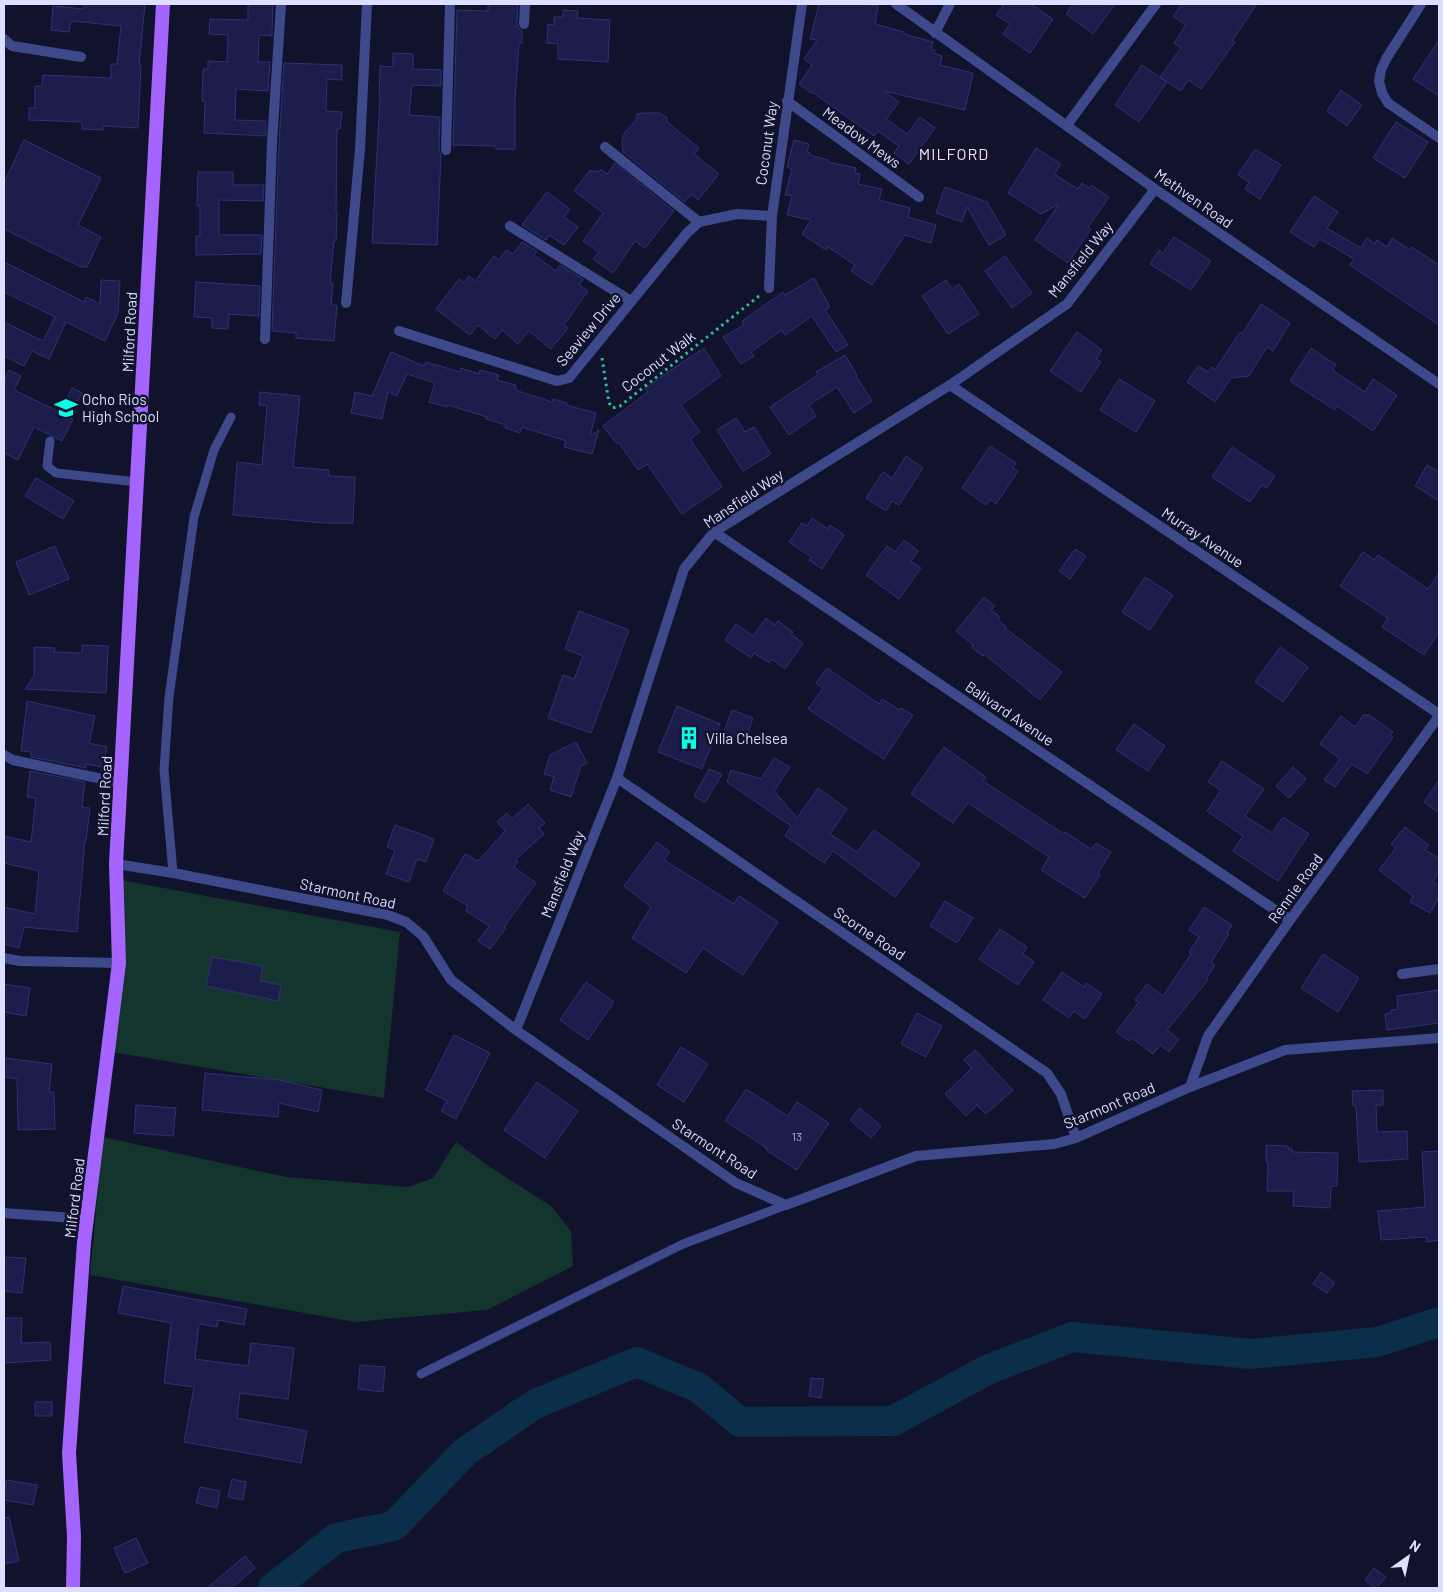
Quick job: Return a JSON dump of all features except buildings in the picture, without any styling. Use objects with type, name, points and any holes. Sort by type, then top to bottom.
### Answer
[{"type":"main road","name":"Milford Road","points":[[73,1588],[74,1536],[69,1453],[84,1242],[119,963],[116,864],[162,4]]},
{"type":"street","points":[[266,339],[272,143],[281,4]]},
{"type":"street","points":[[346,302],[360,149],[367,4]]},
{"type":"street","points":[[446,150],[450,4]]},
{"type":"street","points":[[524,24],[525,4]]},
{"type":"street","name":"Coconut Way","points":[[769,288],[772,216],[802,4]]},
{"type":"street","name":"Methven Road","points":[[896,4],[1155,189],[1439,384]]},
{"type":"street","points":[[935,33],[950,4]]},
{"type":"street","points":[[1067,125],[1156,4]]},
{"type":"street","points":[[1421,4],[1386,59],[1379,81],[1382,93],[1388,103],[1439,138]]},
{"type":"street","points":[[4,39],[12,46],[81,56]]},
{"type":"street","name":"Meadow Mews","points":[[787,100],[919,198]]},
{"type":"street","points":[[605,146],[699,222],[738,214],[772,216]]},
{"type":"street","name":"Mansfield Way","points":[[516,1030],[617,778],[684,569],[714,532],[950,385],[1067,304],[1155,189]]},
{"type":"street","name":"Seaview Drive","points":[[399,331],[557,381],[569,378],[600,343],[631,300],[687,233],[699,222]]},
{"type":"street","points":[[510,226],[631,300]]},
{"type":"street","name":"Murray Avenue","points":[[950,385],[1439,715]]},
{"type":"street","name":"Balivard Avenue","points":[[714,532],[1290,920]]},
{"type":"street","name":"Rennie Road","points":[[1190,1086],[1208,1036],[1439,715]]},
{"type":"street","points":[[4,755],[13,760],[120,783]]},
{"type":"street","name":"Scorne Road","points":[[617,778],[1047,1073],[1061,1094],[1076,1138]]},
{"type":"street","name":"Starmont Road","points":[[116,864],[173,873],[388,915],[406,922],[423,936],[451,980],[516,1030],[736,1183],[786,1205],[916,1156],[1054,1144],[1076,1138],[1190,1086],[1286,1050],[1439,1038]]},
{"type":"street","points":[[4,958],[119,963]]},
{"type":"street","points":[[1402,974],[1439,969]]},
{"type":"street","points":[[4,1213],[87,1219]]},
{"type":"lane","points":[[173,873],[164,770],[169,698],[194,517],[214,450],[231,417]]},
{"type":"lane","points":[[50,441],[47,466],[56,473],[137,482]]},
{"type":"lane","points":[[421,1374],[682,1244],[786,1205]]},
{"type":"path","name":"Coconut Walk","points":[[600,343],[609,403],[614,408],[620,406],[769,288]]},
{"type":"green space","points":[[121,880],[400,932],[384,1098],[106,1051]]},
{"type":"green space","points":[[103,1137],[286,1177],[408,1187],[433,1178],[456,1142],[490,1167],[551,1206],[571,1231],[573,1266],[487,1310],[355,1322],[90,1275]]},
{"type":"waterway","points":[[273,1588],[336,1538],[394,1526],[465,1452],[535,1404],[637,1362],[699,1388],[740,1422],[893,1421],[987,1370],[1072,1337],[1251,1354],[1377,1342],[1439,1322]]},
{"type":"place","name":"Ocho Rios High School","points":[[66,408]]},
{"type":"place","name":"Villa Chelsea","points":[[689,738]]},
{"type":"district","name":"MILFORD","points":[[954,153]]}]
